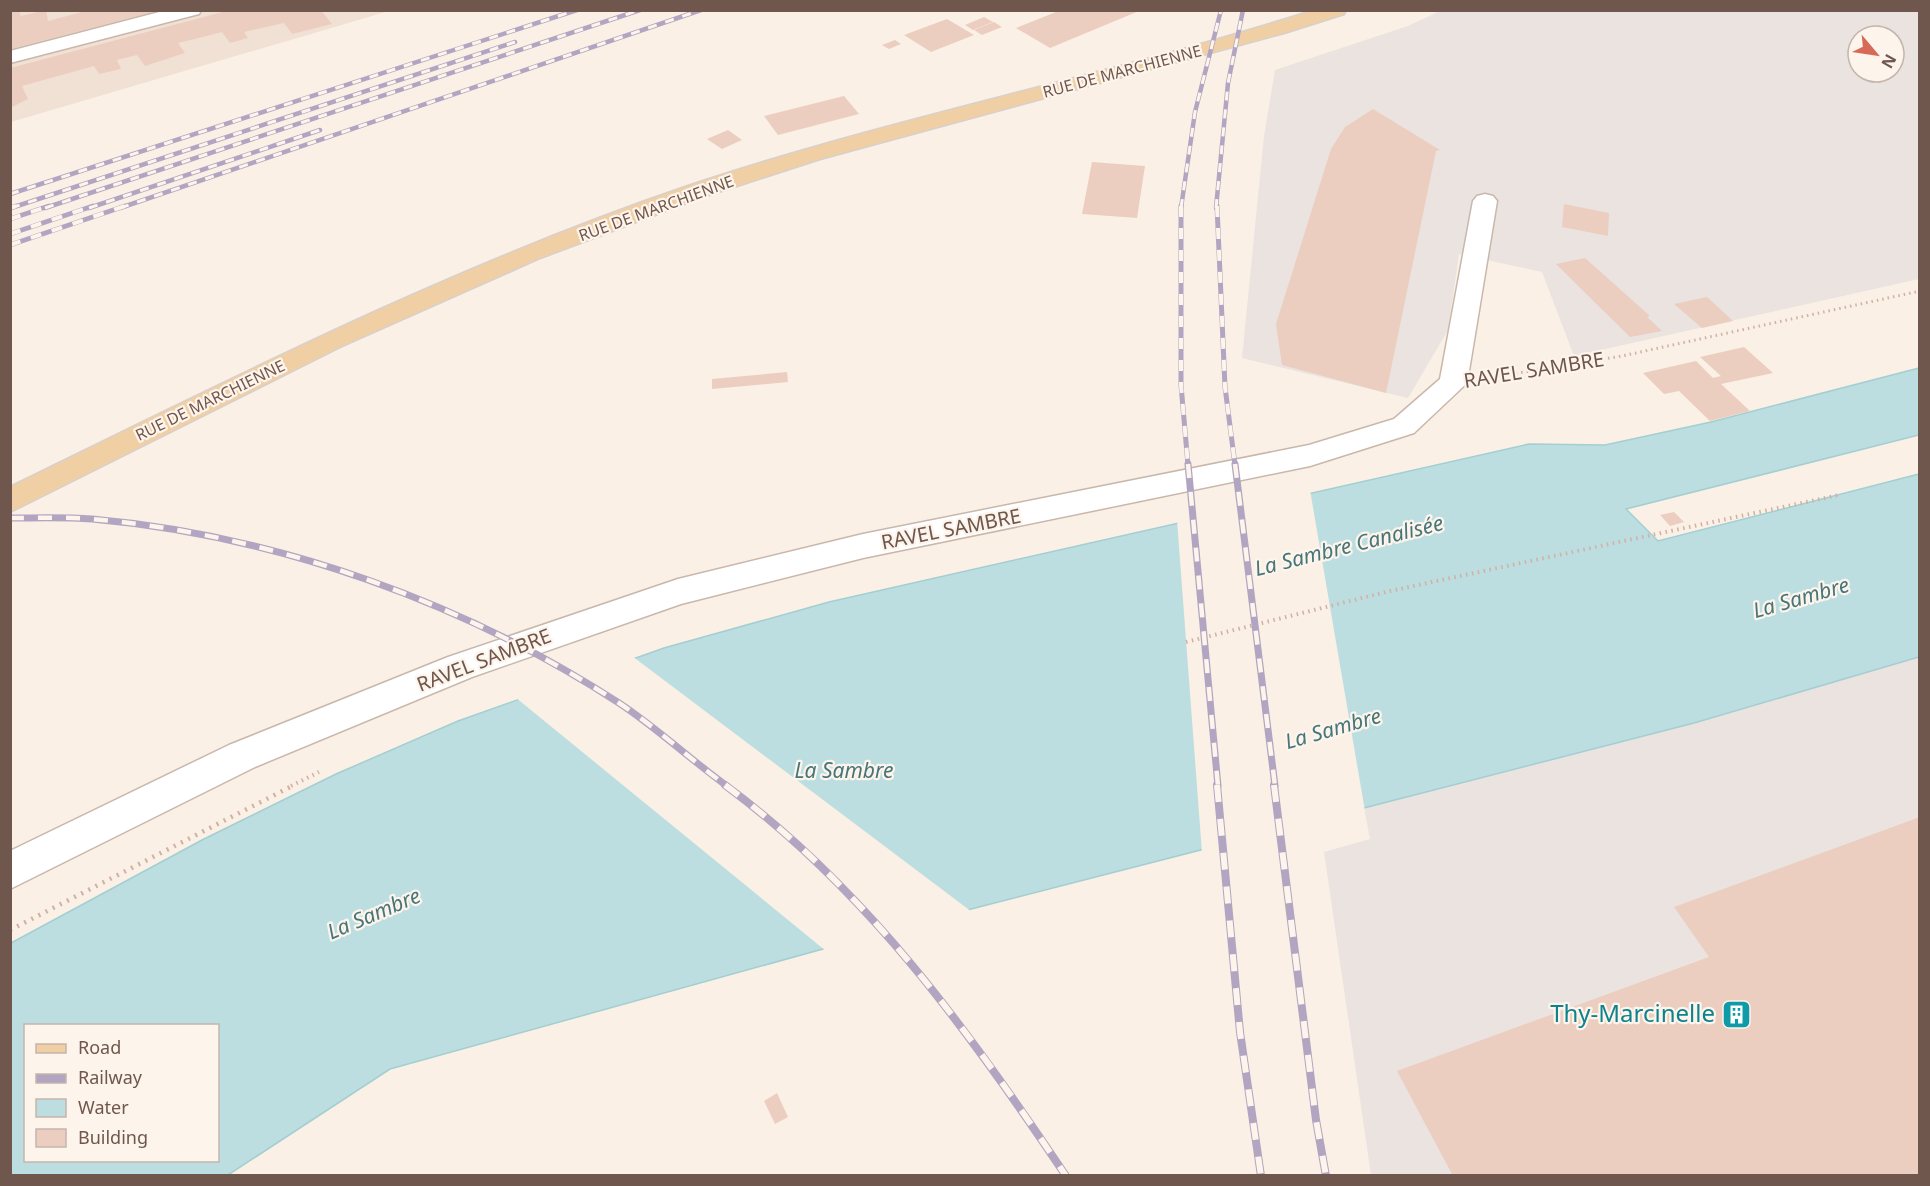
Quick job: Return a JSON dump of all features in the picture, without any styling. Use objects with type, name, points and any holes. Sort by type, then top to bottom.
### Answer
[{"type":"main road","name":"RUE DE MARCHIENNE","points":[[10,501],[330,341],[531,253],[695,192],[812,154],[1277,29],[1337,10]]},
{"type":"street","points":[[10,57],[192,10]]},
{"type":"street","points":[[1453,383],[1485,201]]},
{"type":"street","name":"RAVEL SAMBRE","points":[[10,872],[242,756],[460,667],[678,592],[862,546],[1168,486],[1321,452],[1404,426],[1453,383]]},
{"type":"path","name":"RAVEL SAMBRE","points":[[1453,383],[1622,356],[1920,291]]},
{"type":"path","points":[[1186,642],[1390,591],[1839,495]]},
{"type":"path","points":[[10,930],[325,769],[330,721]]},
{"type":"shaded area","points":[[11,11],[389,11],[11,122]]},
{"type":"shaded area","points":[[1440,11],[1919,11],[1919,279],[1574,356],[1542,272],[1459,254],[1448,330],[1408,398],[1242,358],[1264,136],[1275,70],[1408,26]]},
{"type":"shaded area","name":"Thy-Marcinelle","points":[[1919,657],[1919,1175],[1371,1175],[1324,852],[1370,839],[1364,808],[1694,723]]},
{"type":"water","name":"La Sambre","points":[[1919,368],[1919,435],[1626,509],[1658,541],[1919,474],[1919,657],[1694,723],[913,924],[390,1069],[228,1175],[11,1176],[11,943],[202,840],[336,774],[458,721],[664,648],[829,602],[1529,444],[1605,445],[1711,422]]},
{"type":"pier","points":[[1310,490],[1365,811],[1202,853],[1177,520]]},
{"type":"pier","points":[[632,656],[972,912],[826,951],[515,697]]},
{"type":"building","points":[[19,10],[21,16],[46,10],[48,21],[89,10],[157,11],[10,49],[10,12]]},
{"type":"building","points":[[230,10],[321,10],[332,24],[292,34],[284,23],[244,32],[248,38],[230,43],[222,32],[178,43],[185,53],[145,66],[137,55],[117,60],[121,69],[99,74],[94,66],[22,86],[28,99],[10,108],[10,68]]},
{"type":"building","points":[[1061,10],[1139,11],[1050,48],[1016,28]]},
{"type":"building","points":[[984,17],[993,22],[973,30],[965,25]]},
{"type":"building","points":[[947,19],[974,35],[931,52],[904,35]]},
{"type":"building","points":[[994,22],[1002,27],[982,35],[974,30]]},
{"type":"building","points":[[895,40],[901,44],[889,49],[882,45]]},
{"type":"building","points":[[844,96],[859,114],[778,135],[764,116]]},
{"type":"building","points":[[1373,109],[1440,150],[1436,151],[1386,393],[1282,365],[1276,324],[1331,149],[1345,127]]},
{"type":"building","points":[[728,130],[742,140],[722,149],[707,139]]},
{"type":"building","points":[[1092,162],[1145,166],[1137,218],[1082,214]]},
{"type":"building","points":[[1564,204],[1609,213],[1608,236],[1562,227]]},
{"type":"building","points":[[1585,258],[1650,316],[1647,317],[1662,331],[1630,337],[1556,264]]},
{"type":"building","points":[[1707,297],[1733,321],[1702,328],[1674,304]]},
{"type":"building","points":[[1744,347],[1773,373],[1721,384],[1750,411],[1710,421],[1679,391],[1664,394],[1643,373],[1696,361],[1713,378],[1721,376],[1700,357]]},
{"type":"building","points":[[787,372],[788,382],[712,389],[712,379]]},
{"type":"building","points":[[1674,512],[1684,522],[1670,526],[1660,515]]},
{"type":"building","name":"Thy-Marcinelle","points":[[1920,817],[1920,1176],[1453,1176],[1397,1071],[1709,957],[1674,907]]},
{"type":"building","points":[[777,1093],[788,1117],[775,1124],[764,1101]]},
{"type":"railway","points":[[10,194],[577,10]]},
{"type":"railway","points":[[45,208],[640,10]]},
{"type":"railway","points":[[120,208],[701,10]]},
{"type":"railway","points":[[1181,208],[1195,112],[1221,10]]},
{"type":"railway","points":[[1216,208],[1228,83],[1243,10]]},
{"type":"railway","points":[[11,208],[515,42]]},
{"type":"railway","points":[[89,208],[320,130]]},
{"type":"railway","points":[[10,208],[16,206]]},
{"type":"railway","points":[[10,219],[49,206]]},
{"type":"railway","points":[[10,234],[93,206]]},
{"type":"railway","points":[[10,245],[125,206]]},
{"type":"railway","points":[[1217,206],[1225,387],[1235,465]]},
{"type":"railway","points":[[1181,208],[1181,385],[1188,465]]},
{"type":"railway","points":[[1188,464],[1218,786]]},
{"type":"railway","points":[[1235,464],[1275,786]]},
{"type":"railway","points":[[10,518],[92,519],[161,527],[230,540],[299,558],[367,580],[433,605],[498,634],[560,667],[619,703],[727,786]]},
{"type":"railway","points":[[725,785],[825,870],[870,917],[953,1016],[992,1068],[1066,1176]]},
{"type":"railway","points":[[1217,785],[1240,1032],[1261,1176]]},
{"type":"railway","points":[[1274,785],[1316,1120],[1326,1176]]},
{"type":"place","name":"Thy-Marcinelle","points":[[1736,1014]]},
{"type":"water label","name":"La Sambre Canalisée","points":[[1349,546]]}]
